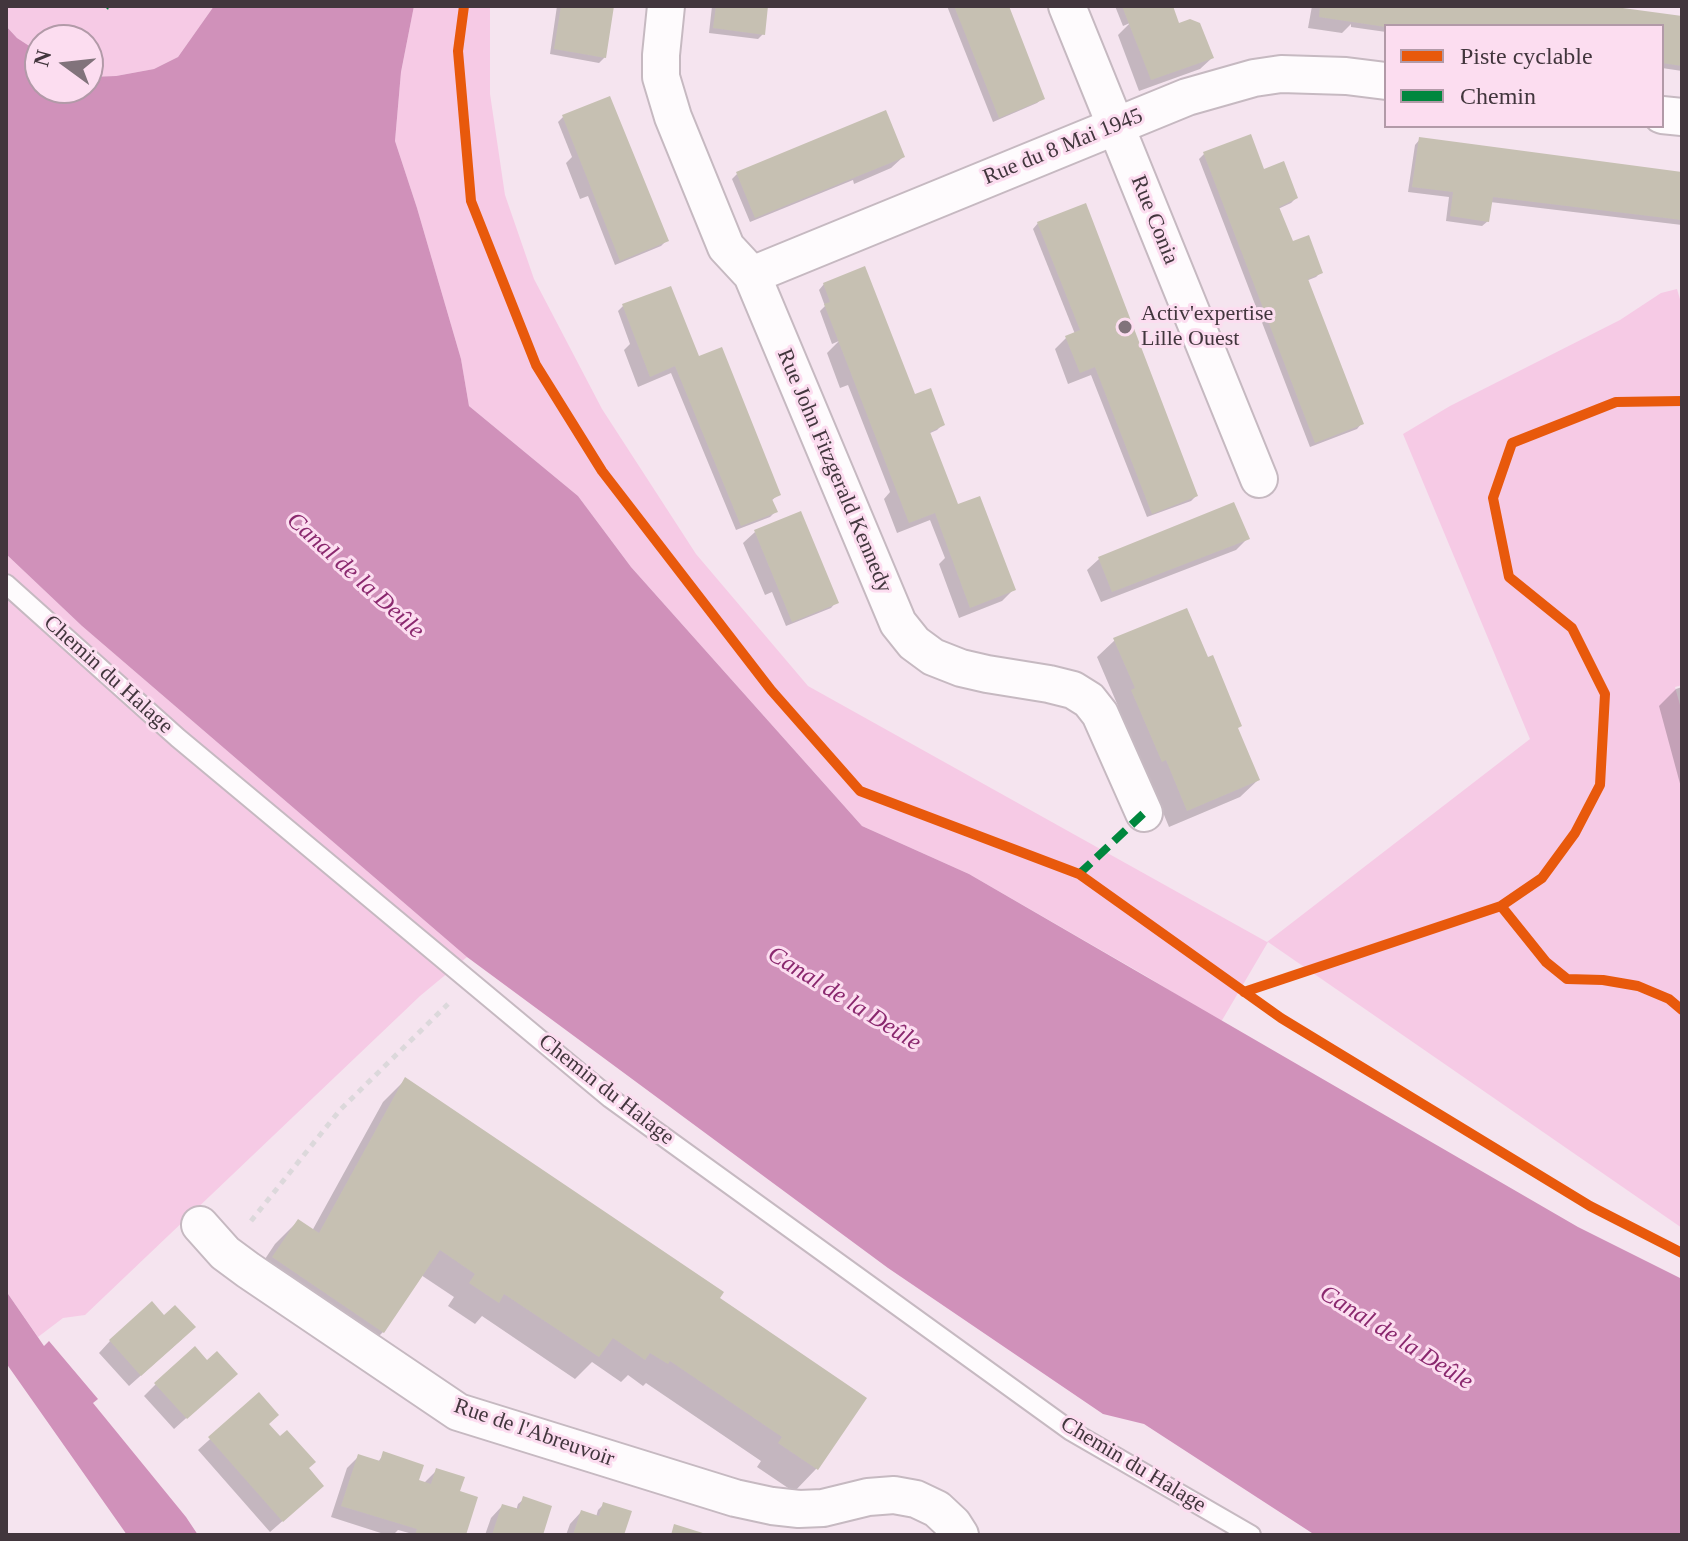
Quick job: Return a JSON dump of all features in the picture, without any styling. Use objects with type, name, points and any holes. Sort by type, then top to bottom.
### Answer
[{"type":"street","name":"Rue John Fitzgerald Kennedy","points":[[666,6],[661,77],[667,99],[726,247],[752,275],[898,623],[914,643],[933,657],[961,668],[1073,690],[1089,700],[1100,714],[1144,813]]},
{"type":"street","name":"Rue Conia","points":[[1067,6],[1259,479]]},
{"type":"street","name":"Rue du 8 Mai 1945","points":[[752,275],[1187,97],[1254,78],[1281,74],[1384,81]]},
{"type":"street","name":"Rue de l'Abreuvoir","points":[[200,1225],[225,1253],[458,1412],[735,1498],[786,1507],[822,1522],[868,1497],[894,1495],[916,1499],[937,1509],[960,1535]]},
{"type":"lane","name":"Chemin du Halage","points":[[6,584],[178,738],[610,1098],[1071,1431],[1251,1535]]},
{"type":"path","points":[[225,1253],[340,1110],[470,982]]},
{"type":"shaded area","points":[[6,6],[214,6],[178,57],[154,69],[116,76],[104,76],[104,24],[24,24],[24,43],[6,26]]},
{"type":"shaded area","points":[[414,6],[490,6],[490,94],[505,195],[534,279],[602,409],[696,554],[808,686],[1267,942],[1530,739],[1403,434],[1450,406],[1620,320],[1661,293],[1677,289],[1682,306],[1682,685],[1675,687],[1682,712],[1682,1228],[1268,942],[1221,1022],[969,874],[862,826],[631,567],[578,496],[469,406],[461,359],[395,141],[401,72]]},
{"type":"shaded area","points":[[6,554],[82,626],[467,957],[420,996],[85,1315],[63,1318],[38,1337],[6,1291]]},
{"type":"water","name":"Canal de la Deûle","points":[[214,6],[414,6],[401,72],[395,141],[461,359],[469,406],[578,496],[631,567],[862,826],[969,874],[1578,1227],[1682,1279],[1682,1535],[1315,1535],[1144,1424],[1103,1414],[888,1268],[467,957],[82,626],[6,554],[6,26],[24,43],[24,104],[104,104],[104,76],[154,69],[178,57]]},
{"type":"water","points":[[6,1291],[44,1346],[49,1341],[98,1399],[93,1403],[198,1535],[127,1535],[6,1363]]},
{"type":"building","points":[[561,6],[614,6],[606,58],[554,49]]},
{"type":"building","points":[[716,6],[768,6],[765,35],[713,28]]},
{"type":"building","points":[[954,6],[1009,6],[1045,99],[999,118]]},
{"type":"building","points":[[1122,6],[1173,6],[1179,23],[1190,19],[1200,23],[1214,58],[1151,80]]},
{"type":"building","points":[[1320,6],[1608,6],[1682,16],[1682,66],[1664,63],[1664,24],[1384,24],[1384,27],[1319,17]]},
{"type":"building","points":[[610,96],[669,241],[620,261],[562,115]]},
{"type":"building","points":[[886,110],[905,157],[755,218],[736,172]]},
{"type":"building","points":[[1251,134],[1264,169],[1284,161],[1298,198],[1279,207],[1293,241],[1309,235],[1323,273],[1308,279],[1364,424],[1315,443],[1203,152]]},
{"type":"building","points":[[1419,137],[1682,172],[1682,220],[1493,197],[1489,222],[1450,216],[1453,192],[1412,187]]},
{"type":"building","points":[[1086,203],[1198,496],[1152,514],[1095,367],[1080,373],[1065,336],[1080,330],[1037,222]]},
{"type":"building","points":[[865,266],[915,394],[931,388],[945,425],[930,432],[958,504],[980,496],[1016,590],[970,608],[935,513],[909,523],[824,304],[830,302],[823,283]]},
{"type":"building","points":[[671,286],[699,356],[722,347],[781,495],[772,499],[778,512],[741,526],[675,366],[650,377],[622,304]]},
{"type":"building","points":[[1234,502],[1250,539],[1112,592],[1098,557]]},
{"type":"building","points":[[801,511],[839,603],[792,622],[754,530]]},
{"type":"building","points":[[1187,608],[1208,657],[1213,655],[1260,780],[1187,811],[1131,690],[1135,688],[1113,638]]},
{"type":"building","points":[[405,1077],[724,1292],[720,1298],[867,1398],[818,1470],[778,1443],[782,1437],[670,1361],[668,1364],[650,1353],[645,1360],[613,1338],[599,1357],[504,1294],[499,1303],[469,1283],[475,1274],[440,1250],[384,1333],[272,1257],[298,1219],[319,1233]]},
{"type":"building","points":[[152,1301],[164,1315],[175,1305],[196,1327],[141,1376],[109,1340]]},
{"type":"building","points":[[195,1346],[207,1360],[217,1351],[238,1374],[187,1419],[154,1383]]},
{"type":"building","points":[[259,1392],[279,1415],[269,1424],[280,1436],[287,1430],[316,1462],[309,1468],[324,1486],[283,1522],[208,1437]]},
{"type":"building","points":[[383,1451],[424,1465],[419,1480],[431,1484],[436,1468],[465,1477],[460,1491],[478,1497],[466,1535],[415,1535],[417,1529],[341,1506],[358,1454],[380,1461]]},
{"type":"building","points":[[523,1496],[552,1506],[543,1535],[492,1535],[502,1504],[519,1509]]},
{"type":"building","points":[[603,1502],[632,1511],[624,1535],[573,1535],[581,1510],[599,1516]]},
{"type":"building","points":[[674,1524],[706,1534],[706,1535],[671,1535]]},
{"type":"marked path","points":[[1079,874],[1144,813]]},
{"type":"cycle path","points":[[464,6],[458,51],[471,201],[536,365],[602,471],[771,690],[860,791],[1079,874],[1281,1018],[1590,1206],[1682,1253]]},
{"type":"cycle path","points":[[1501,906],[1542,878],[1575,833],[1600,785],[1605,694],[1572,628],[1509,577],[1493,498],[1512,443],[1616,402],[1682,401]]},
{"type":"cycle path","points":[[1244,992],[1501,906],[1546,962],[1567,979],[1603,980],[1638,986],[1669,999],[1682,1010]]},
{"type":"place","name":"Activ'expertise Lille Ouest","points":[[1125,327]]}]
